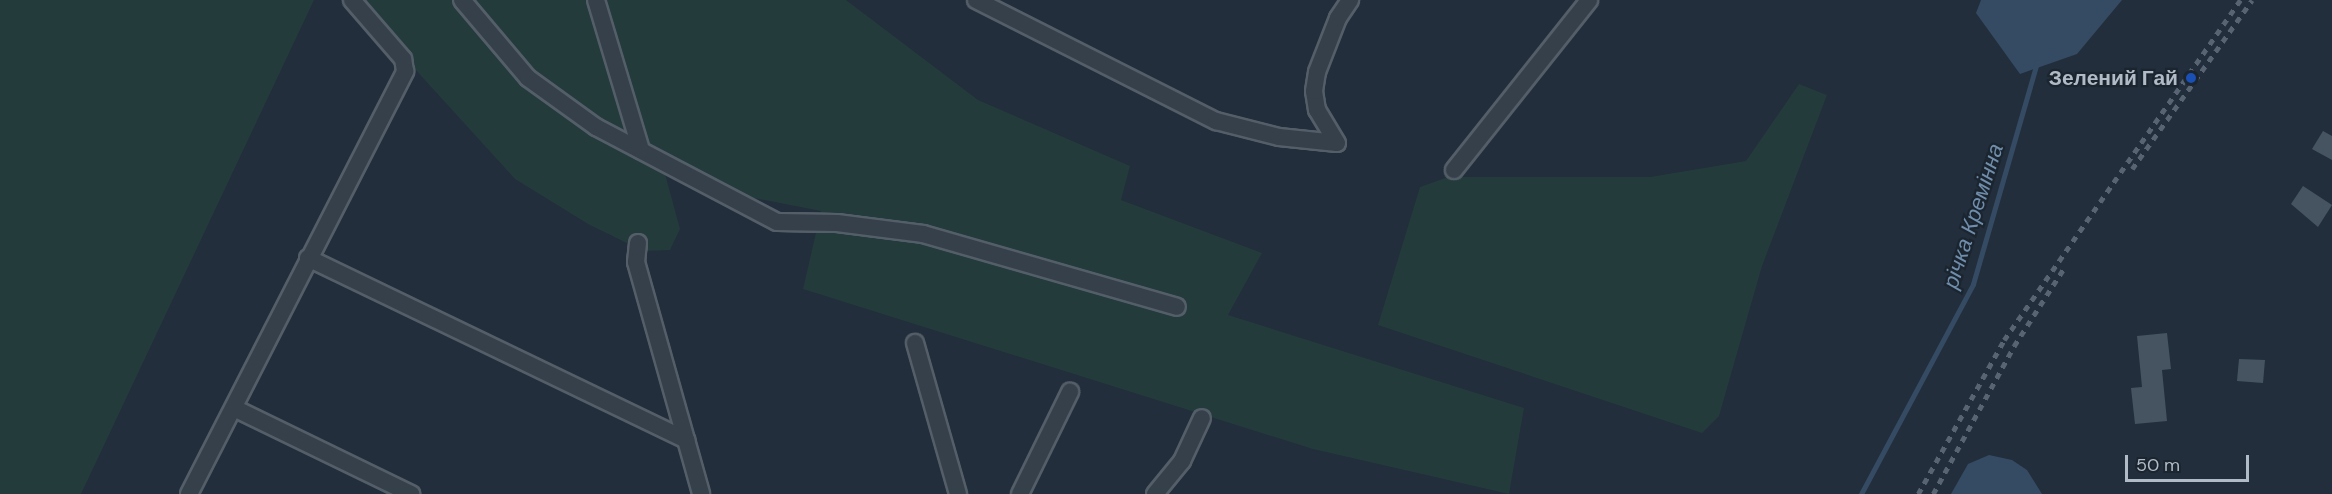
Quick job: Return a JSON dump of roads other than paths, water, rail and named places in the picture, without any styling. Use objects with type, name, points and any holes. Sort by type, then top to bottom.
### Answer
[{"type":"street","points":[[189,494],[236,409],[308,258],[405,71],[403,59],[352,0]]},
{"type":"street","points":[[462,0],[528,78],[596,127],[777,222],[837,223],[924,234],[1177,307]]},
{"type":"street","points":[[596,0],[641,150]]},
{"type":"street","points":[[976,0],[1216,121],[1279,137],[1337,143],[1317,110],[1314,91],[1317,72],[1338,18],[1350,0]]},
{"type":"street","points":[[1454,170],[1589,0]]},
{"type":"street","points":[[638,243],[636,262],[701,494]]},
{"type":"street","points":[[308,258],[686,440]]},
{"type":"street","points":[[915,344],[958,494]]},
{"type":"street","points":[[1020,494],[1070,392]]},
{"type":"street","points":[[236,409],[411,494]]},
{"type":"street","points":[[1155,494],[1182,461],[1202,418]]},
{"type":"water","points":[[1981,0],[2122,0],[2077,54],[2020,74],[1976,13]]},
{"type":"water","points":[[1989,455],[2012,460],[2027,470],[2042,494],[1951,494],[1968,464]]},
{"type":"waterway","name":"річка Кремінна","points":[[1861,494],[1973,284],[2037,62]]},
{"type":"railway","points":[[1918,494],[2004,340],[2240,0]]},
{"type":"railway","points":[[2132,169],[2252,0]]},
{"type":"railway","points":[[1933,494],[2014,346],[2064,268]]},
{"type":"place","name":"Зелений Гай","points":[[2191,78]]}]
